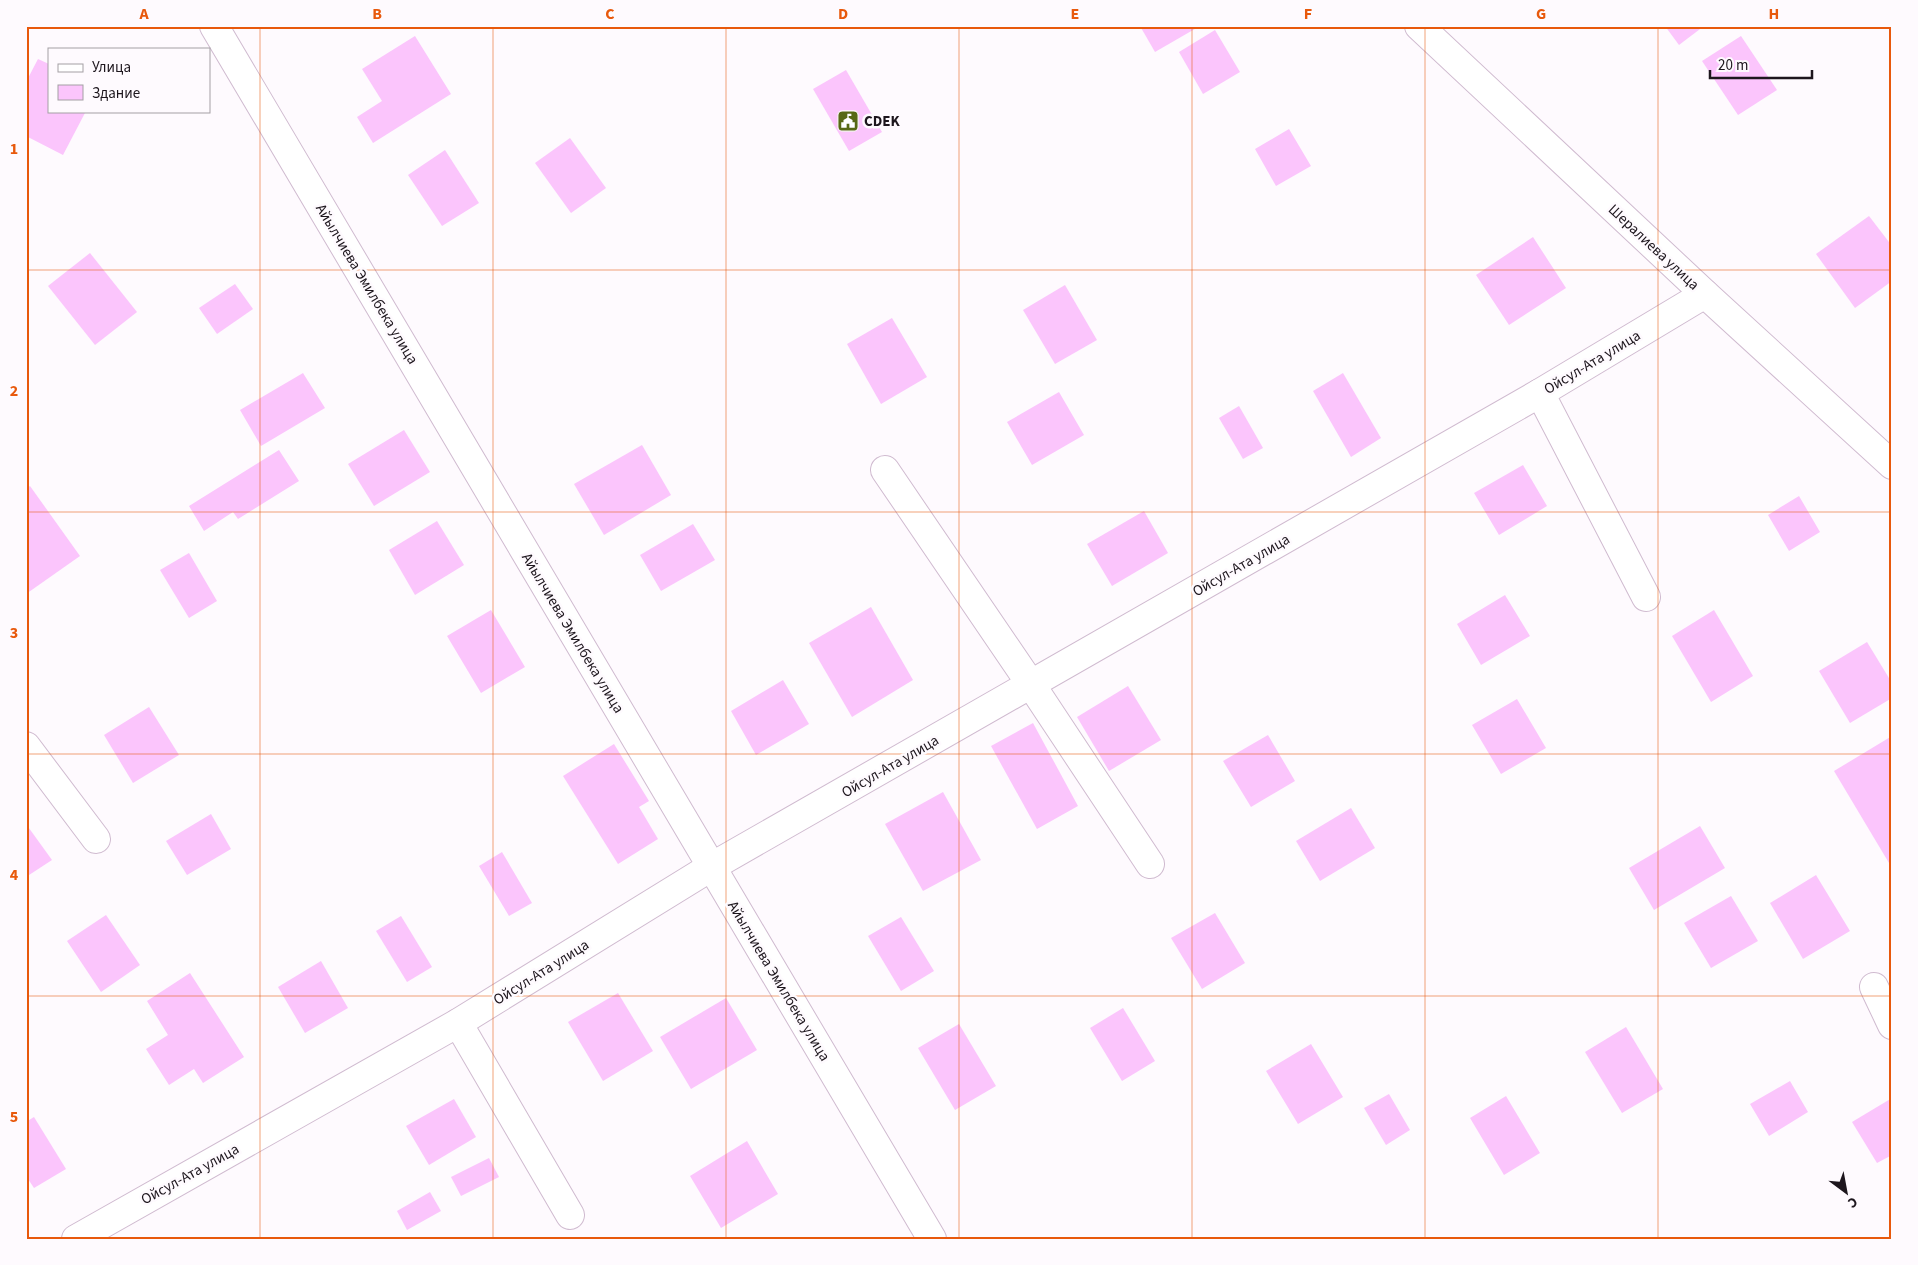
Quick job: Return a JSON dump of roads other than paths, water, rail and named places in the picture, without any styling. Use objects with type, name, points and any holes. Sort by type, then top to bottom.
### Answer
[{"type":"street","name":"Айылчиева Эмилбека улица","points":[[214,26],[932,1239]]},
{"type":"street","name":"Шералиева улица","points":[[1419,26],[1705,294],[1892,465]]},
{"type":"street","name":"Ойсул-Ата улица","points":[[76,1239],[458,1023],[711,867],[1032,686],[1540,393],[1705,294]]},
{"type":"street","points":[[1540,393],[1646,597]]},
{"type":"street","points":[[885,470],[1150,864]]},
{"type":"street","points":[[26,746],[96,839]]},
{"type":"street","points":[[1874,986],[1892,1025]]},
{"type":"street","points":[[458,1023],[570,1215]]},
{"type":"place","name":"CDEK","points":[[848,121]]}]
